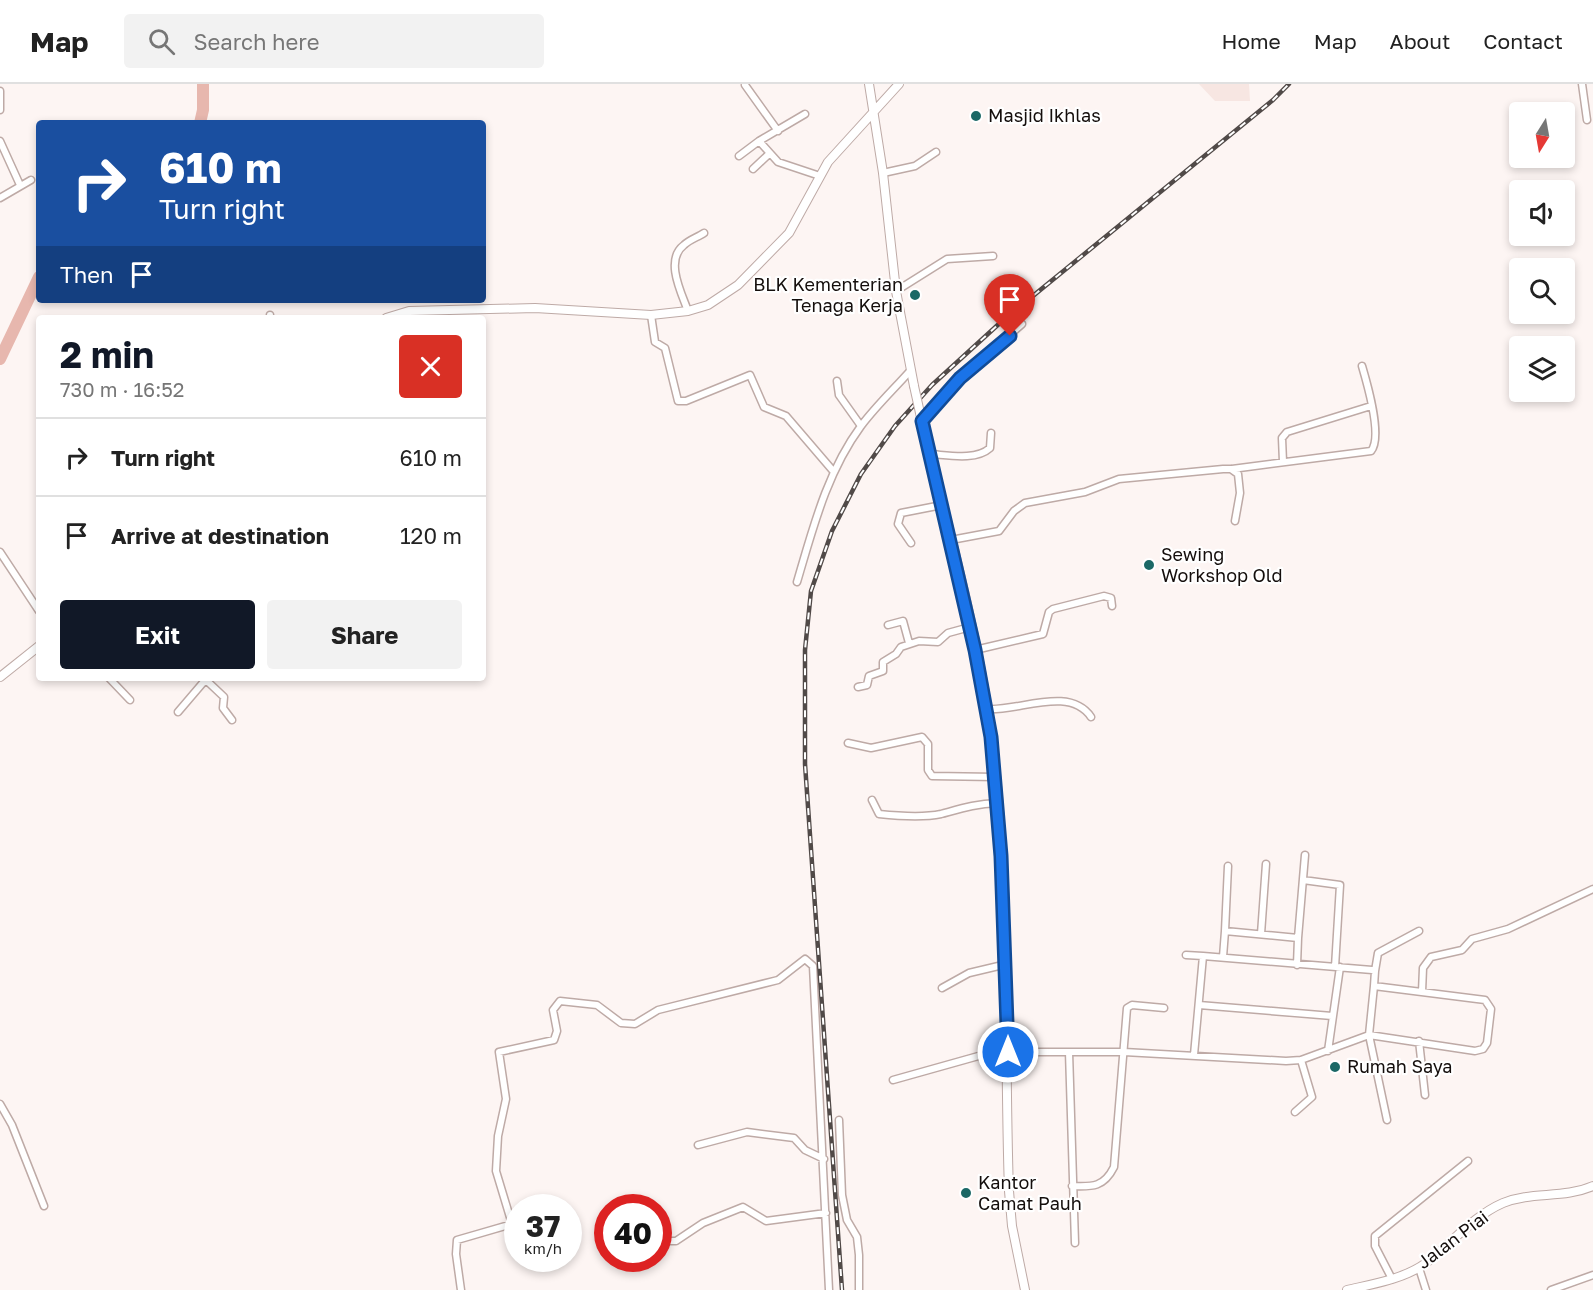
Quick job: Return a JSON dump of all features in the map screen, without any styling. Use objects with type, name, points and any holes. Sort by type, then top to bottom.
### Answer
[{"type":"street","points":[[869,84],[875,108],[896,291],[910,371],[975,650],[987,709],[996,777],[1007,964],[1009,1191],[1012,1226],[1025,1290]]},
{"type":"street","points":[[395,315],[409,310],[535,308],[651,315],[688,311],[708,305],[738,285],[789,232],[828,162],[899,84]]},
{"type":"street","points":[[1582,84],[1587,120]]},
{"type":"street","points":[[745,85],[778,131]]},
{"type":"street","points":[[0,91],[0,110]]},
{"type":"street","points":[[739,156],[759,141],[805,114]]},
{"type":"street","points":[[0,141],[20,185]]},
{"type":"street","points":[[759,141],[783,164],[820,176]]},
{"type":"street","points":[[884,173],[915,166],[936,152]]},
{"type":"street","points":[[753,169],[770,153]]},
{"type":"street","points":[[0,198],[31,180]]},
{"type":"street","points":[[688,311],[678,283],[676,256],[682,246],[704,233]]},
{"type":"street","points":[[896,291],[947,259],[993,256]]},
{"type":"street","points":[[651,315],[655,342],[665,348],[678,401],[686,401],[750,375],[764,407],[786,416],[808,445],[834,472]]},
{"type":"street","points":[[921,417],[960,378],[1022,324]]},
{"type":"street","points":[[951,540],[999,531],[1014,511],[1025,503],[1085,492],[1119,479],[1231,469],[1371,451],[1375,445],[1375,435],[1362,366]]},
{"type":"street","points":[[797,582],[819,507],[834,472],[861,426],[910,371]]},
{"type":"street","points":[[837,381],[839,395],[861,426]]},
{"type":"street","points":[[1283,462],[1282,438],[1287,432],[1371,406]]},
{"type":"street","points":[[930,454],[958,456],[985,452],[990,448],[992,433]]},
{"type":"street","points":[[1231,469],[1238,474],[1240,486],[1235,521]]},
{"type":"street","points":[[911,543],[898,524],[901,513],[942,505]]},
{"type":"street","points":[[0,552],[36,606]]},
{"type":"street","points":[[975,650],[1043,634],[1049,612],[1053,609],[1104,596],[1111,598],[1112,606]]},
{"type":"street","points":[[888,626],[903,621],[909,643]]},
{"type":"street","points":[[858,687],[867,685],[869,676],[883,671],[883,662],[909,643],[938,642],[948,633],[970,627]]},
{"type":"street","points":[[0,677],[36,648]]},
{"type":"street","points":[[111,681],[130,700]]},
{"type":"street","points":[[178,712],[205,681]]},
{"type":"street","points":[[209,681],[224,698],[223,708],[232,720]]},
{"type":"street","points":[[987,709],[1069,702],[1082,707],[1091,717]]},
{"type":"street","points":[[848,743],[871,748],[922,737],[928,744],[928,770],[932,776],[996,777]]},
{"type":"street","points":[[872,800],[879,814],[896,815],[940,814],[966,806],[998,803]]},
{"type":"street","points":[[1298,965],[1305,855]]},
{"type":"street","points":[[1261,934],[1266,864]]},
{"type":"street","points":[[1223,957],[1228,866]]},
{"type":"street","points":[[1303,880],[1340,885],[1337,967],[1328,1051]]},
{"type":"street","points":[[1422,992],[1424,968],[1431,957],[1462,950],[1472,939],[1508,929],[1593,890]]},
{"type":"street","points":[[1387,1120],[1369,1035],[1375,971],[1378,954],[1419,931]]},
{"type":"street","points":[[1225,932],[1298,938]]},
{"type":"street","points":[[1186,956],[1223,957],[1375,971]]},
{"type":"street","points":[[1194,1055],[1203,956]]},
{"type":"street","points":[[461,1290],[456,1254],[457,1240],[510,1226],[512,1222],[496,1171],[498,1136],[506,1099],[498,1054],[501,1051],[554,1040],[557,1031],[553,1010],[555,1004],[560,1002],[597,1005],[621,1023],[635,1024],[658,1010],[778,980],[806,958],[813,966],[829,1290]]},
{"type":"street","points":[[942,988],[969,973],[1007,964]]},
{"type":"street","points":[[892,1080],[1007,1050],[1124,1052],[1231,1059],[1301,1060],[1369,1035],[1481,1050],[1487,1043],[1491,1009],[1488,1001],[1374,986]]},
{"type":"street","points":[[1199,1005],[1332,1016]]},
{"type":"street","points":[[1072,1186],[1101,1185],[1114,1167],[1129,1006],[1164,1008]]},
{"type":"street","points":[[1419,1041],[1425,1095]]},
{"type":"street","points":[[1069,1052],[1075,1243]]},
{"type":"street","points":[[1295,1112],[1312,1097],[1301,1060]]},
{"type":"street","points":[[0,1104],[12,1125],[44,1206]]},
{"type":"street","points":[[839,1120],[842,1195],[846,1220],[855,1232],[860,1255],[859,1290]]},
{"type":"street","points":[[699,1144],[753,1132],[771,1137],[794,1138],[805,1150],[824,1159]]},
{"type":"street","points":[[1392,1278],[1376,1246],[1374,1236],[1468,1161]]},
{"type":"street","name":"Jalan Piai","points":[[1347,1290],[1419,1268],[1466,1228],[1501,1204],[1527,1197],[1569,1194],[1593,1186]]},
{"type":"street","points":[[672,1241],[676,1241],[703,1223],[743,1207],[766,1221],[826,1213]]},
{"type":"street","points":[[1419,1268],[1426,1290]]},
{"type":"street","points":[[1551,1290],[1593,1275]]},
{"type":"shaded area","points":[[1199,84],[1249,84],[1250,101],[1215,101]]},
{"type":"waterway","points":[[201,120],[203,84]]},
{"type":"waterway","points":[[0,359],[36,283]]},
{"type":"railway","points":[[842,1290],[805,764],[805,650],[811,591],[832,531],[861,474],[895,426],[932,385],[1001,322],[1273,100],[1289,84]]},
{"type":"place","name":"Masjid Ikhlas","points":[[976,116]]},
{"type":"place","name":"BLK Kementerian Tenaga Kerja","points":[[915,295]]},
{"type":"place","name":"Sewing Workshop Old","points":[[1149,565]]},
{"type":"place","name":"Rumah Saya","points":[[1335,1067]]},
{"type":"place","name":"Kantor Camat Pauh","points":[[966,1193]]},
{"type":"route","points":[[1008,1052],[1007,964],[996,777],[991,737],[951,540],[922,421],[941,396],[1010,336]]}]
